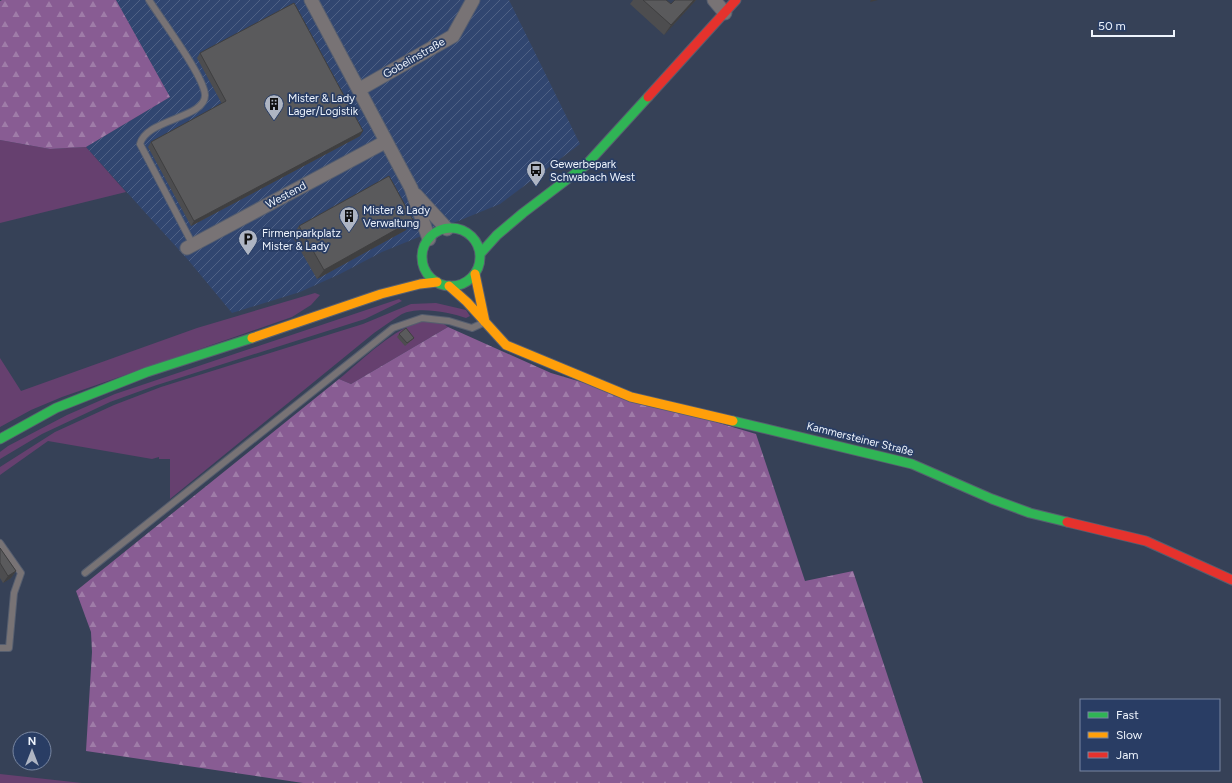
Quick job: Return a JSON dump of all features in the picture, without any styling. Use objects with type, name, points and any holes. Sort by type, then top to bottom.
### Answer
[{"type":"main road","points":[[480,254],[497,235],[523,213],[586,165],[736,0]]},
{"type":"main road","points":[[468,234],[486,230],[523,213]]},
{"type":"main road","points":[[447,229],[454,229],[468,234],[474,240],[480,254],[480,261],[475,274],[464,283],[449,286],[437,282],[430,276],[425,268],[423,260],[423,252],[429,239],[434,234],[447,229]]},
{"type":"main road","points":[[412,270],[423,260]]},
{"type":"main road","points":[[475,274],[485,323]]},
{"type":"main road","points":[[381,294],[402,279]]},
{"type":"main road","points":[[0,440],[56,408],[94,391],[147,372],[323,315],[381,294],[420,284],[437,282]]},
{"type":"main road","name":"Kammersteiner Straße","points":[[449,286],[467,302],[506,345],[527,356],[631,398],[845,447],[912,464],[992,499],[1030,513],[1060,521],[1111,531],[1146,541],[1232,580]]},
{"type":"street","points":[[311,0],[360,89],[385,142],[411,188],[429,239]]},
{"type":"street","name":"Gobelinstraße","points":[[360,89],[453,36],[473,0]]},
{"type":"street","points":[[714,0],[725,13]]},
{"type":"street","name":"Westend","points":[[190,247],[385,142]]},
{"type":"street","points":[[411,188],[447,229]]},
{"type":"lane","points":[[149,0],[190,63],[204,90],[205,98],[201,104],[184,115],[147,131],[141,137],[140,144],[190,247]]},
{"type":"lane","points":[[85,573],[394,328],[422,318],[449,321],[472,328],[485,323]]},
{"type":"lane","points":[[0,543],[21,573],[14,593],[9,648],[0,648]]},
{"type":"shaded area","points":[[116,0],[509,0],[580,144],[500,204],[382,252],[340,274],[300,292],[232,313],[189,261],[86,147],[170,97]]},
{"type":"shaded area","points":[[0,140],[50,149],[86,147],[126,192],[0,223]]},
{"type":"shaded area","points":[[315,293],[320,295],[311,305],[292,317],[62,397],[31,410],[0,427],[0,358],[21,391],[197,328]]},
{"type":"shaded area","points":[[399,299],[402,301],[365,319],[157,385],[110,402],[42,434],[0,459],[0,452],[8,446],[67,415],[115,394]]},
{"type":"shaded area","points":[[436,303],[466,310],[470,316],[466,318],[443,312],[425,310],[416,310],[402,314],[374,333],[170,499],[170,459],[159,459],[159,457],[152,459],[48,441],[0,475],[0,467],[55,432],[114,405],[161,387],[363,324],[411,304]]},
{"type":"shaded area","points":[[424,321],[441,322],[448,327],[351,384],[339,379],[390,337],[401,330]]},
{"type":"shaded area","points":[[0,774],[82,783],[0,783]]},
{"type":"green space","points":[[116,0],[170,97],[86,147],[50,149],[0,140],[0,1]]},
{"type":"green space","points":[[448,327],[551,373],[756,434],[805,581],[853,571],[923,783],[303,783],[86,751],[92,652],[91,632],[76,591],[339,379],[351,384]]},
{"type":"building","points":[[643,0],[666,0],[671,4],[675,0],[694,0],[671,25]]},
{"type":"building","name":"Mister & Lady Lager/Logistik","points":[[294,3],[363,131],[194,221],[151,142],[226,101],[200,53]]},
{"type":"building","name":"Mister & Lady Verwaltung","points":[[389,176],[413,220],[324,270],[299,226]]},
{"type":"building","points":[[406,328],[414,338],[407,343],[399,334]]},
{"type":"building","points":[[0,548],[16,571],[8,576],[0,563]]},
{"type":"traffic: fast","points":[[480,254],[497,235],[523,213],[586,165],[648,97]]},
{"type":"traffic: fast","points":[[451,228],[467,233],[475,241],[480,257],[475,273],[467,281],[451,286],[435,281],[427,273],[422,257],[427,241],[435,233],[451,228]]},
{"type":"traffic: fast","points":[[0,439],[56,408],[147,372],[252,338]]},
{"type":"traffic: fast","points":[[733,421],[912,464],[992,499],[1030,513],[1067,522]]},
{"type":"traffic: slow","points":[[475,274],[485,322]]},
{"type":"traffic: slow","points":[[252,338],[381,294],[420,284],[437,282]]},
{"type":"traffic: slow","points":[[449,286],[467,302],[506,345],[631,397],[733,421]]},
{"type":"traffic: jam","points":[[648,97],[736,0]]},
{"type":"traffic: jam","points":[[1067,522],[1146,541],[1232,580]]},
{"type":"place","name":"Mister & Lady Lager/Logistik","points":[[274,121]]},
{"type":"place","name":"Gewerbepark Schwabach West","points":[[536,187]]},
{"type":"place","name":"Mister & Lady Verwaltung","points":[[349,233]]},
{"type":"place","name":"Firmenparkplatz Mister & Lady","points":[[248,256]]}]
